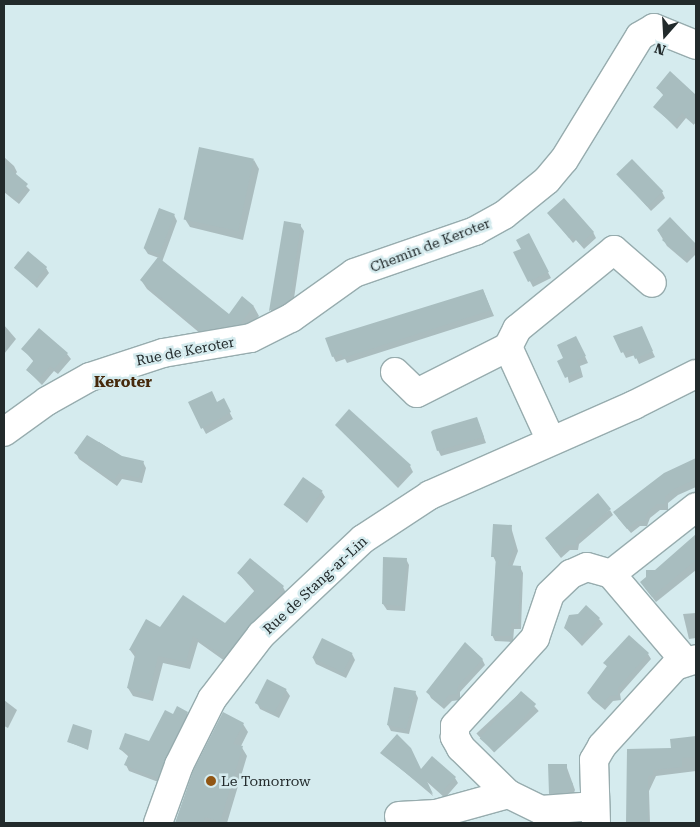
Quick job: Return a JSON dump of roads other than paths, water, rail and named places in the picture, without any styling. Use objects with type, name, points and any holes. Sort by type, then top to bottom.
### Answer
[{"type":"street","name":"Chemin de Keroter","points":[[290,318],[354,273],[475,231],[527,198],[564,160],[640,36],[654,28],[696,44]]},
{"type":"street","points":[[395,372],[417,393],[508,347],[517,329],[614,250],[652,282]]},
{"type":"street","name":"Rue de Keroter","points":[[4,432],[64,392],[127,362],[251,338],[290,318]]},
{"type":"street","points":[[508,347],[551,440]]},
{"type":"street","name":"Rue de Stang-ar-Lin","points":[[158,823],[191,738],[212,699],[261,635],[324,573],[363,539],[430,495],[696,374]]},
{"type":"street","points":[[611,574],[696,507]]},
{"type":"street","points":[[586,567],[597,567],[611,574],[691,660],[664,677],[602,746],[594,760],[595,814],[541,810],[508,794],[461,748],[455,737],[455,726],[535,638],[550,594],[571,574],[586,567]]},
{"type":"street","points":[[399,816],[436,814],[508,794]]},
{"type":"place","name":"Le Tomorrow","points":[[211,781]]},
{"type":"district","name":"Keroter","points":[[123,383]]}]
